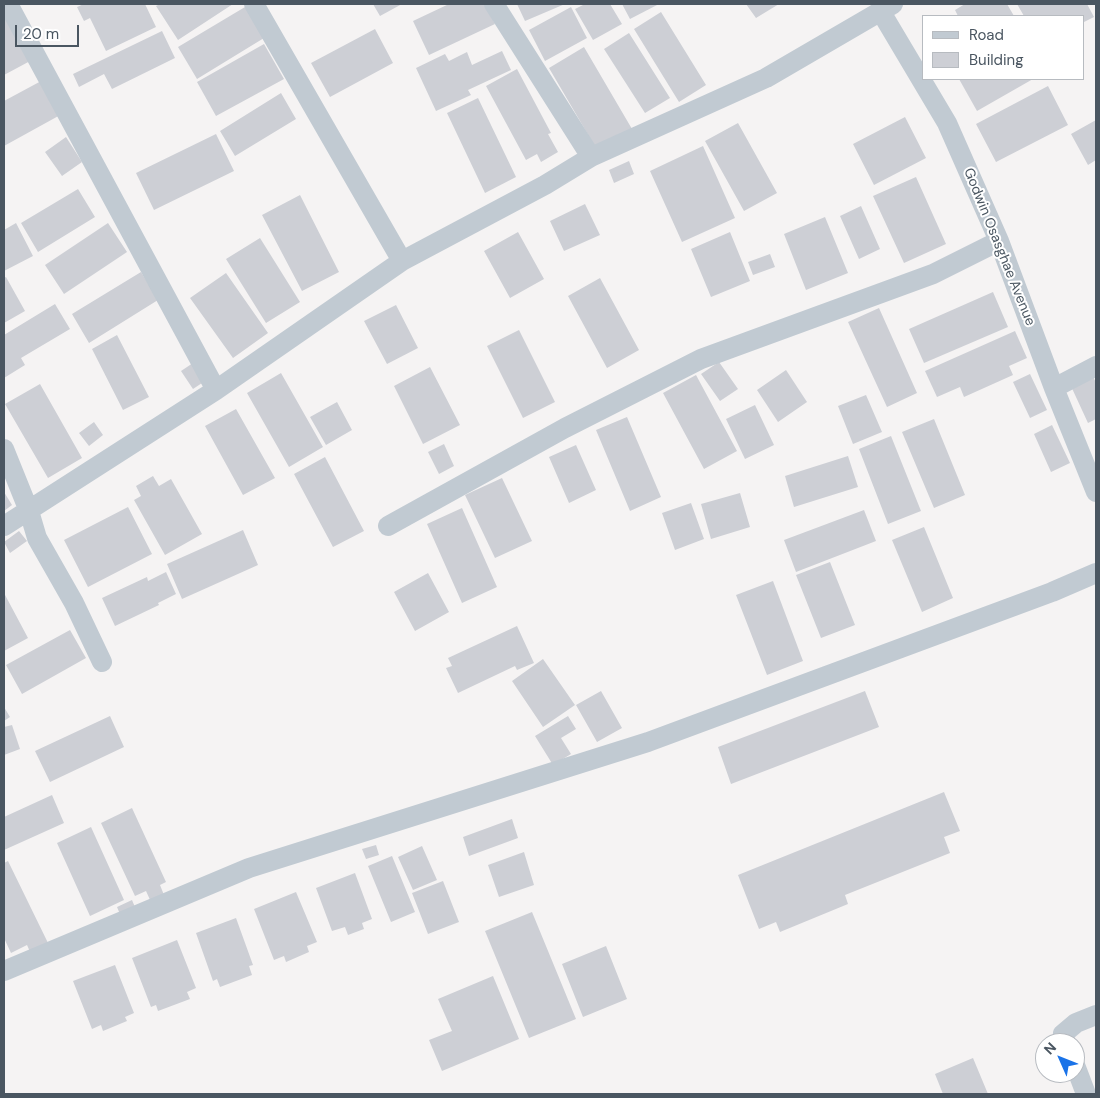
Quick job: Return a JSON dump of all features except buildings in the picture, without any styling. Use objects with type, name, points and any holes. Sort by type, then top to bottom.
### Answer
[{"type":"street","points":[[8,4],[216,390]]},
{"type":"street","points":[[254,4],[402,261]]},
{"type":"street","points":[[494,4],[591,157]]},
{"type":"street","points":[[4,526],[216,390],[402,261],[545,185],[591,157],[766,78],[887,8]]},
{"type":"street","name":"Godwin Osasghae Avenue","points":[[887,8],[922,75]]},
{"type":"street","name":"Godwin Osasghae Avenue","points":[[925,80],[947,123],[1000,241],[1054,388],[1096,492]]},
{"type":"street","points":[[388,526],[565,428],[701,359],[933,274],[1000,241]]},
{"type":"street","points":[[1054,388],[1096,366]]},
{"type":"street","points":[[4,449],[29,511],[37,538],[74,603],[102,662]]},
{"type":"street","points":[[4,971],[249,868],[648,742],[1096,574]]},
{"type":"street","points":[[1064,1033],[1076,1023],[1096,1015]]}]
